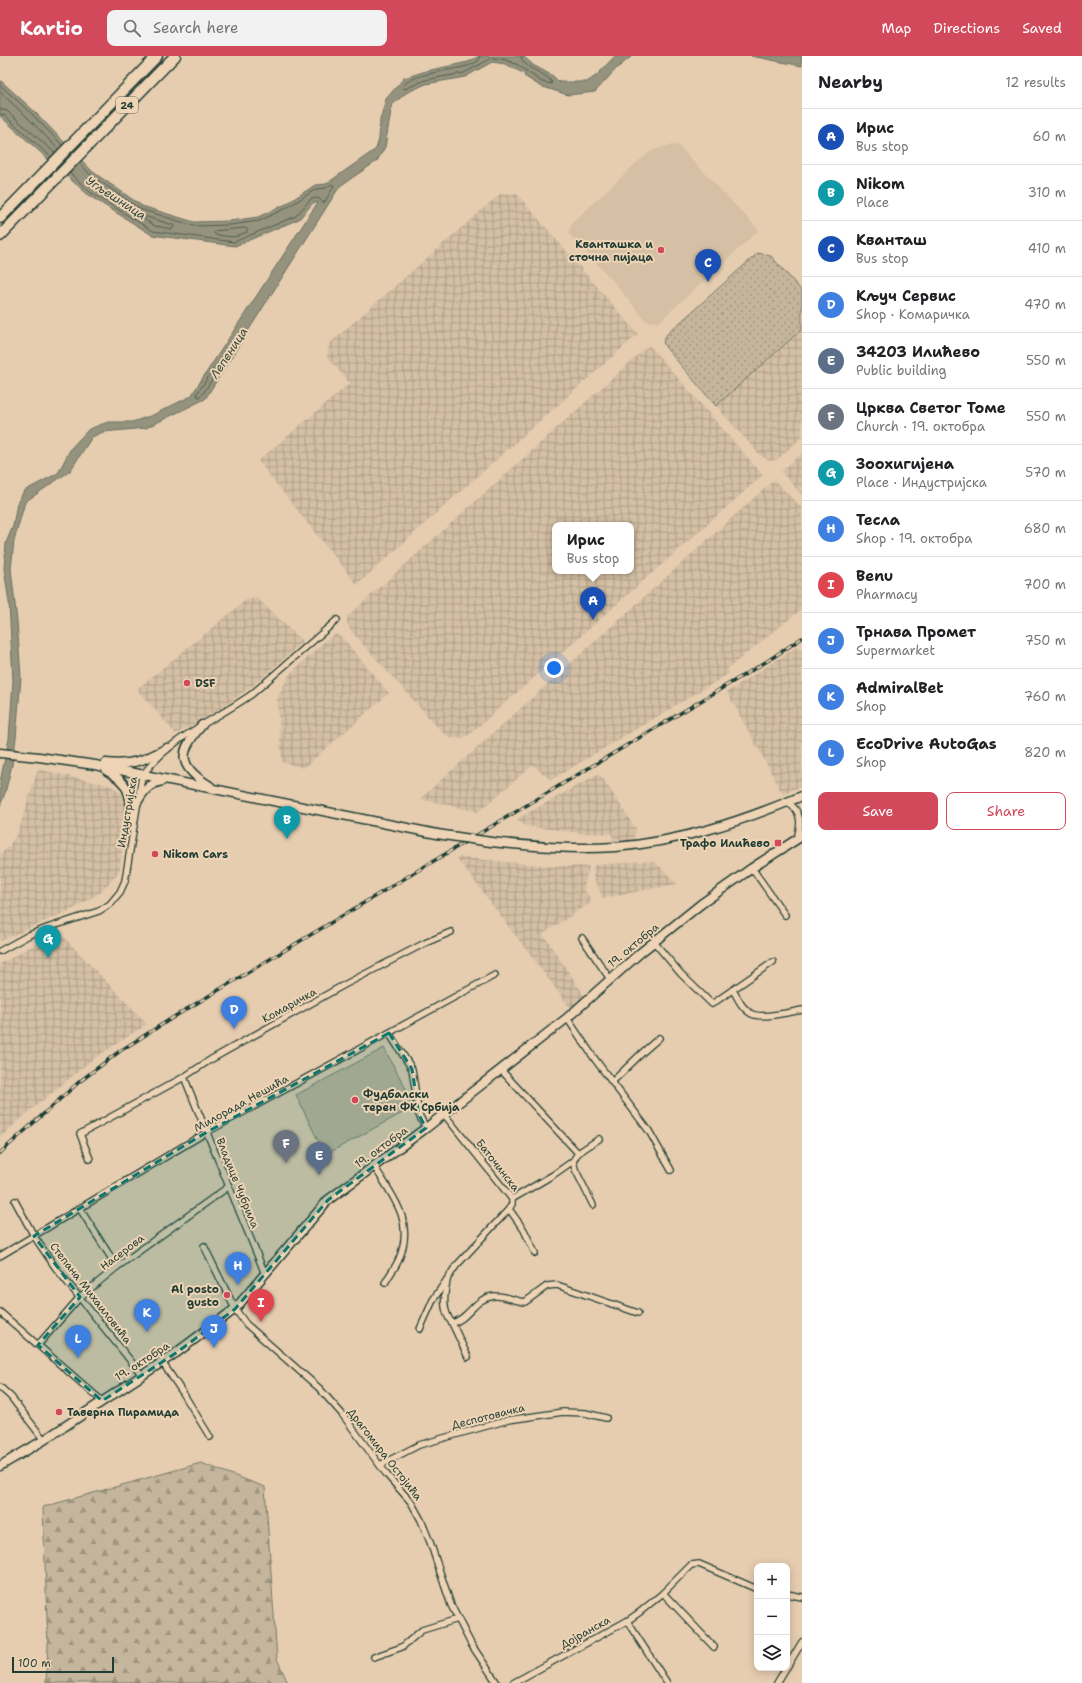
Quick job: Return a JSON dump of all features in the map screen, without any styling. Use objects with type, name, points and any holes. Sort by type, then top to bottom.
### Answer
[{"type":"highway","name":"24","points":[[0,218],[158,56]]},
{"type":"highway","name":"24","points":[[0,236],[175,56]]},
{"type":"street","name":"Индустријска","points":[[0,951],[29,935],[93,913],[110,904],[120,892],[125,881],[136,804],[142,776],[156,758],[182,737],[252,694],[337,620]]},
{"type":"street","points":[[202,725],[189,740],[184,754],[187,767],[192,774],[214,788]]},
{"type":"street","points":[[67,761],[82,759],[106,764],[134,763],[144,760],[167,748]]},
{"type":"street","points":[[0,753],[95,765],[142,776],[214,788],[437,834],[491,842],[533,846],[574,848],[615,847],[653,843],[709,830],[787,803],[802,796]]},
{"type":"street","points":[[95,765],[114,774],[126,786],[130,793],[133,824]]},
{"type":"street","points":[[136,804],[143,792],[153,783],[166,780]]},
{"type":"street","points":[[787,803],[793,805],[802,815],[802,825],[799,838]]},
{"type":"street","name":"19. октобра","points":[[0,1466],[44,1440],[162,1362],[235,1309],[328,1200],[426,1128],[567,1018],[610,978],[702,904],[752,868],[799,838]]},
{"type":"street","points":[[752,868],[785,915]]},
{"type":"street","name":"Комаричка","points":[[90,1159],[80,1134],[184,1078],[190,1072],[210,1060],[342,986],[425,943],[451,932]]},
{"type":"street","points":[[582,938],[610,978]]},
{"type":"street","points":[[654,942],[682,974],[712,1004],[773,962]]},
{"type":"street","name":"Милорада Нешића","points":[[0,1256],[207,1132],[495,975]]},
{"type":"street","points":[[733,990],[740,1004],[753,1015],[773,1015],[802,1010]]},
{"type":"street","points":[[567,1018],[594,1058],[613,1081],[649,1131],[671,1170]]},
{"type":"street","points":[[390,1033],[412,1069],[419,1114],[426,1128]]},
{"type":"street","points":[[613,1081],[659,1038]]},
{"type":"street","points":[[501,1070],[578,1153]]},
{"type":"street","name":"Владице Чубрила","points":[[184,1078],[264,1274]]},
{"type":"street","name":"Баточинска","points":[[444,1114],[512,1199],[512,1204],[509,1209],[524,1230],[535,1253]]},
{"type":"street","points":[[512,1199],[553,1175],[573,1161],[578,1153],[599,1139]]},
{"type":"street","points":[[573,1161],[575,1169],[593,1205]]},
{"type":"street","points":[[374,1166],[401,1211],[405,1230],[404,1245],[398,1261],[385,1283]]},
{"type":"street","name":"Насерова","points":[[38,1345],[80,1297],[117,1267],[228,1188]]},
{"type":"street","name":"Степана Михаиловића","points":[[15,1201],[34,1236],[55,1267],[142,1375]]},
{"type":"street","points":[[80,1209],[117,1267]]},
{"type":"street","points":[[420,1329],[433,1300],[462,1258],[509,1209]]},
{"type":"street","name":"Драгомира Остојића","points":[[204,1246],[235,1309],[246,1324],[319,1388],[342,1414],[380,1465],[411,1502],[421,1520],[430,1542],[451,1605],[471,1644],[497,1683]]},
{"type":"street","points":[[447,1281],[444,1303],[448,1317],[468,1357]]},
{"type":"street","points":[[452,1323],[460,1320],[480,1301],[487,1298],[501,1296],[525,1302],[551,1284],[638,1313]]},
{"type":"street","points":[[0,1312],[102,1401]]},
{"type":"street","points":[[162,1362],[210,1437]]},
{"type":"street","points":[[0,1387],[11,1397],[44,1440]]},
{"type":"street","name":"Деспотовачка","points":[[380,1465],[419,1445],[508,1420],[563,1412],[585,1413],[606,1418]]},
{"type":"street","name":"Дојранска","points":[[513,1683],[627,1621],[640,1612],[691,1566],[699,1564],[754,1588]]},
{"type":"street","points":[[663,1592],[714,1647]]},
{"type":"street","points":[[790,1595],[802,1597]]},
{"type":"street","points":[[374,1657],[402,1647],[422,1630],[458,1619]]},
{"type":"street","points":[[627,1621],[667,1683]]},
{"type":"street","points":[[790,1662],[802,1642]]},
{"type":"street","points":[[777,1683],[784,1671]]},
{"type":"highlighted area","points":[[389,1033],[412,1069],[419,1115],[426,1128],[328,1200],[235,1309],[176,1353],[102,1401],[38,1345],[80,1297],[34,1236],[207,1132]]},
{"type":"shaded area","name":"Кванташка и сточна пијаца","points":[[678,145],[759,230],[659,322],[651,322],[645,320],[612,280],[568,233],[573,222],[636,163],[652,151],[665,146]]},
{"type":"shaded area","points":[[516,193],[638,334],[357,585],[258,461],[350,383],[327,357],[329,344],[500,194]]},
{"type":"shaded area","points":[[802,329],[802,437],[778,459],[769,461],[760,455],[716,406]]},
{"type":"shaded area","points":[[649,345],[763,475],[469,735],[463,738],[451,738],[443,733],[351,631],[347,622],[348,616]]},
{"type":"shaded area","points":[[802,453],[802,495],[781,472]]},
{"type":"shaded area","points":[[774,480],[802,508],[802,609],[727,669],[730,673],[551,780],[533,765],[478,812],[420,799]]},
{"type":"shaded area","points":[[257,598],[303,642],[255,684],[222,708],[176,734],[137,689],[246,600]]},
{"type":"shaded area","points":[[335,634],[342,637],[389,693],[304,768],[282,762],[277,699],[289,675],[326,640]]},
{"type":"shaded area","points":[[798,646],[802,652],[802,786],[783,794],[727,692]]},
{"type":"shaded area","points":[[38,769],[111,786],[120,792],[126,802],[126,812],[120,869],[101,892],[73,909],[0,941],[0,855],[9,846],[18,832]]},
{"type":"shaded area","points":[[598,774],[602,777],[636,829],[633,841],[613,841],[612,834],[580,833],[526,826],[517,819]]},
{"type":"shaded area","points":[[456,857],[550,866],[589,866],[584,889],[592,902],[543,934],[584,995],[571,1009]]},
{"type":"shaded area","points":[[646,861],[655,862],[677,884],[603,898],[593,877],[594,865]]},
{"type":"shaded area","points":[[58,931],[147,1024],[92,1060],[0,1137],[0,964]]},
{"type":"green space","points":[[758,253],[771,256],[802,291],[802,329],[716,406],[666,348],[663,342],[667,334]]},
{"type":"green space","name":"Фудбалски терен ФК Србија","points":[[384,1048],[415,1106],[325,1155],[296,1095]]},
{"type":"green space","points":[[201,1463],[265,1487],[277,1659],[288,1683],[46,1683],[48,1647],[43,1507]]},
{"type":"water","points":[[479,56],[523,56],[533,65],[553,76],[559,82],[587,82],[597,75],[615,56],[632,56],[616,69],[595,92],[568,95],[540,86],[524,76],[525,74],[505,64],[492,62],[465,77],[426,84],[406,93],[392,105],[385,147],[377,161],[340,186],[205,399],[146,428],[103,432],[92,437],[70,471],[25,502],[14,541],[11,569],[21,677],[16,738],[12,765],[0,806],[0,782],[9,739],[13,681],[9,602],[4,569],[6,543],[13,526],[17,503],[24,491],[58,473],[71,448],[89,429],[108,422],[132,422],[153,415],[191,396],[318,202],[313,203],[299,219],[235,246],[152,235],[88,195],[0,116],[0,80],[34,111],[93,172],[142,206],[194,222],[230,221],[258,217],[286,204],[315,185],[326,184],[376,149],[379,139],[380,120],[386,99],[404,78],[426,71],[468,62]]},
{"type":"water","points":[[751,56],[802,56],[802,66]]},
{"type":"railway","points":[[0,1153],[79,1082],[120,1051],[177,1015],[769,660],[802,638]]},
{"type":"place","name":"Кванташка и сточна пијаца","points":[[661,250]]},
{"type":"place","name":"Кванташ","points":[[708,282]]},
{"type":"place","name":"Ирис","points":[[593,620]]},
{"type":"place","name":"DSF","points":[[187,683]]},
{"type":"place","name":"Nikom","points":[[287,839]]},
{"type":"place","name":"Трафо Илићево","points":[[778,843]]},
{"type":"place","name":"Nikom Cars","points":[[155,854]]},
{"type":"place","name":"Зоохигијена","points":[[48,958]]},
{"type":"place","name":"Кључ Сервис","points":[[234,1029]]},
{"type":"place","name":"Фудбалски терен ФК Србија","points":[[355,1100]]},
{"type":"place","name":"Црква Светог Томе","points":[[286,1163]]},
{"type":"place","name":"34203 Илићево","points":[[319,1175]]},
{"type":"place","name":"Тесла","points":[[238,1285]]},
{"type":"place","name":"Al posto gusto","points":[[227,1295]]},
{"type":"place","name":"Benu","points":[[261,1322]]},
{"type":"place","name":"AdmiralBet","points":[[147,1332]]},
{"type":"place","name":"Трнава Промет","points":[[214,1348]]},
{"type":"place","name":"EcoDrive AutoGas","points":[[78,1358]]},
{"type":"place","name":"Таверна Пирамида","points":[[59,1412]]},
{"type":"water label","name":"Угљешница","points":[[116,198]]},
{"type":"water label","name":"Лепеница","points":[[229,353]]}]
